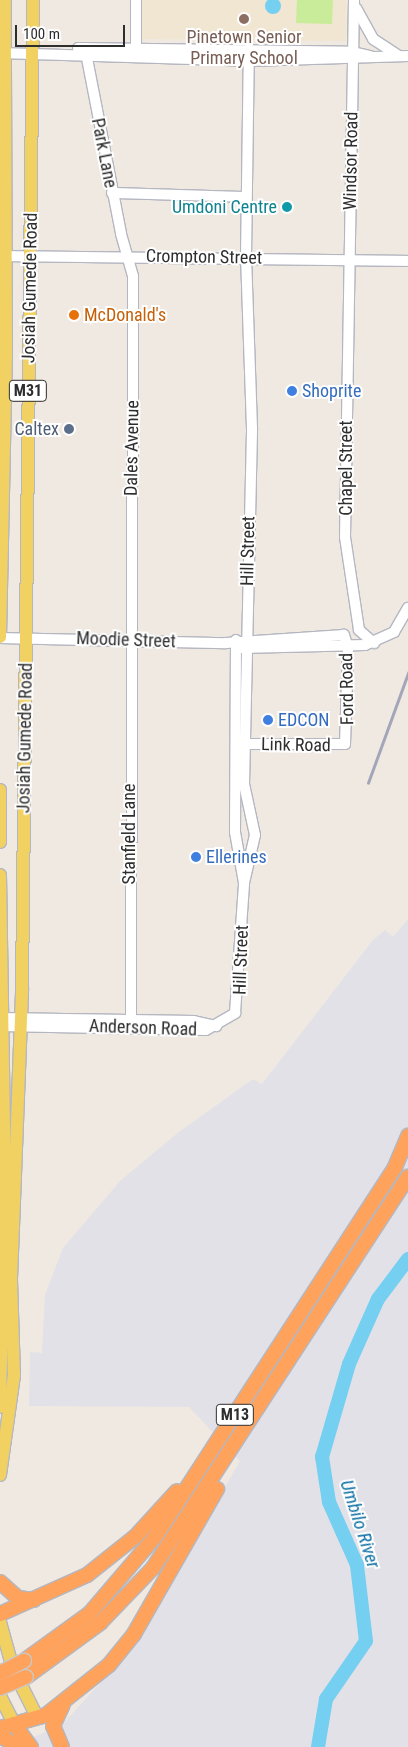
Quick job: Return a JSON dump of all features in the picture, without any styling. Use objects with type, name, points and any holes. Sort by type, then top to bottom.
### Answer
[{"type":"highway","name":"M13","points":[[0,1673],[24,1661],[90,1613],[137,1561],[296,1321],[395,1167],[408,1136]]},
{"type":"highway","name":"M13","points":[[0,1688],[26,1676],[80,1640],[134,1592],[284,1371],[408,1177]]},
{"type":"highway","points":[[0,1614],[87,1575],[141,1531],[186,1480],[296,1321]]},
{"type":"highway","points":[[0,1728],[37,1717],[66,1701],[109,1665],[134,1634],[264,1414],[284,1371]]},
{"type":"highway","points":[[0,1582],[11,1594],[34,1600]]},
{"type":"highway","points":[[62,1747],[53,1726],[66,1701]]},
{"type":"highway","points":[[37,1717],[62,1747]]},
{"type":"highway","points":[[14,1724],[31,1747]]},
{"type":"highway","points":[[0,1736],[19,1747]]},
{"type":"main road","name":"Josiah Gumede Road","points":[[0,637],[6,377],[1,256],[2,51],[5,0]]},
{"type":"main road","name":"Josiah Gumede Road","points":[[0,1475],[13,1388],[12,1279],[15,1112],[21,1021],[33,0]]},
{"type":"main road","name":"Josiah Gumede Road","points":[[0,790],[0,842]]},
{"type":"main road","points":[[0,875],[0,1026],[5,1182],[0,1407]]},
{"type":"main road","points":[[0,1622],[13,1669],[37,1717]]},
{"type":"main road","points":[[0,1696],[14,1724]]},
{"type":"street","points":[[136,0],[136,53]]},
{"type":"street","points":[[354,0],[373,39],[405,56]]},
{"type":"street","name":"Windsor Road","points":[[350,261],[354,0]]},
{"type":"street","points":[[136,53],[249,49],[353,56]]},
{"type":"street","name":"Hill Street","points":[[217,1027],[235,1013],[239,1002],[244,883],[255,844],[244,798],[252,344],[246,257],[249,49]]},
{"type":"street","points":[[2,51],[136,53],[248,61],[353,56],[405,56]]},
{"type":"street","name":"Park Lane","points":[[85,52],[112,193],[130,256]]},
{"type":"street","points":[[112,193],[246,197]]},
{"type":"street","name":"Crompton Street","points":[[1,256],[246,257],[408,261]]},
{"type":"street","name":"Dales Avenue","points":[[130,256],[133,276],[131,640]]},
{"type":"street","name":"Chapel Street","points":[[350,261],[346,537],[356,614],[361,634],[374,643]]},
{"type":"street","points":[[374,643],[394,632],[408,608]]},
{"type":"street","points":[[344,635],[356,614]]},
{"type":"street","name":"Moodie Street","points":[[247,643],[344,635]]},
{"type":"street","name":"Ford Road","points":[[344,635],[348,648],[345,744]]},
{"type":"street","name":"Moodie Street","points":[[0,637],[247,643],[348,648],[374,643]]},
{"type":"street","name":"Stanfield Lane","points":[[131,640],[131,1024]]},
{"type":"street","name":"Hill Street","points":[[233,643],[235,845],[244,883]]},
{"type":"street","name":"Link Road","points":[[246,744],[345,744]]},
{"type":"street","points":[[235,845],[255,844]]},
{"type":"street","name":"Anderson Road","points":[[0,1018],[21,1021],[217,1027]]},
{"type":"street","name":"Anderson Road","points":[[0,1026],[21,1021]]},
{"type":"shaded area","name":"Pinetown Senior Primary School","points":[[142,0],[346,0],[346,41],[141,39]]},
{"type":"shaded area","points":[[408,919],[408,1747],[8,1747],[61,1726],[134,1646],[240,1461],[189,1407],[29,1406],[30,1352],[42,1353],[45,1295],[63,1248],[120,1181],[179,1132],[253,1079],[262,1084],[373,940],[385,930],[393,937]]},
{"type":"green space","points":[[297,0],[333,0],[332,24],[296,23]]},
{"type":"water","points":[[273,-2],[281,6],[273,14],[265,6]]},
{"type":"waterway","name":"Umbilo River","points":[[318,1747],[326,1699],[366,1641],[357,1565],[329,1502],[322,1457],[349,1364],[378,1299],[408,1259]]},
{"type":"railway","points":[[368,783],[408,673]]},
{"type":"place","name":"Pinetown Senior Primary School","points":[[244,19]]},
{"type":"place","name":"Umdoni Centre","points":[[287,207]]},
{"type":"place","name":"McDonald's","points":[[74,315]]},
{"type":"place","name":"Shoprite","points":[[292,391]]},
{"type":"place","name":"Caltex","points":[[69,429]]},
{"type":"place","name":"EDCON","points":[[268,720]]},
{"type":"place","name":"Ellerines","points":[[196,857]]}]
